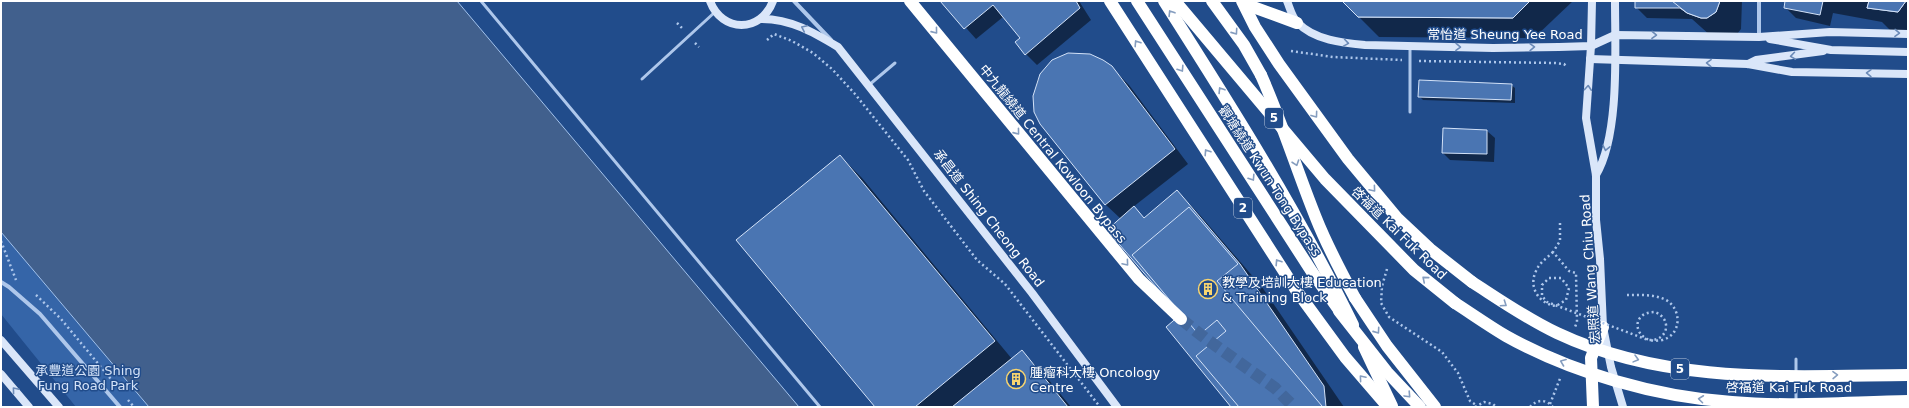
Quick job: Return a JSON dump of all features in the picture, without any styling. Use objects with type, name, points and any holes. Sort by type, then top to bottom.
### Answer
[{"type":"highway","name":"中九龍繞道 Central Kowloon Bypass","points":[[910,1],[1134,274],[1181,319]]},
{"type":"highway","name":"2","points":[[1110,1],[1296,290],[1345,357],[1388,407]]},
{"type":"highway","name":"觀塘繞道 Kwun Tong Bypass","points":[[1137,1],[1312,272],[1363,342],[1387,372],[1420,407]]},
{"type":"highway","points":[[1164,1],[1249,135],[1343,304],[1393,407]]},
{"type":"highway","name":"啓福道 Kai Fuk Road","points":[[1175,1],[1325,179],[1414,270],[1455,303],[1507,336],[1549,356],[1596,375],[1660,391],[1696,398],[1768,404],[1908,401]]},
{"type":"highway","points":[[1212,1],[1244,45],[1261,75],[1286,136],[1316,219],[1340,270],[1372,324],[1435,407]]},
{"type":"highway","points":[[1244,3],[1297,23]]},
{"type":"highway","name":"啓福道 Kai Fuk Road","points":[[1244,3],[1255,27],[1279,64],[1348,159],[1398,219],[1454,269],[1515,311],[1558,334],[1592,347],[1656,365],[1725,374],[1770,376],[1908,375]]},
{"type":"highway","points":[[1593,407],[1591,358],[1603,327]]},
{"type":"main road","name":"承昌道 Shing Cheong Road","points":[[710,1],[715,12],[722,19],[732,24],[742,25],[761,19],[775,19],[796,24],[816,33],[838,47],[1032,293],[1117,407]]},
{"type":"main road","points":[[761,19],[768,11],[773,1]]},
{"type":"main road","points":[[1287,1],[1297,23]]},
{"type":"main road","name":"宏照道 Wang Chiu Road","points":[[1592,1],[1591,46],[1586,118],[1596,175],[1596,220],[1600,259],[1603,327],[1611,367],[1623,407]]},
{"type":"main road","name":"宏照道 Wang Chiu Road","points":[[1596,175],[1602,165],[1612,119],[1616,1]]},
{"type":"main road","name":"常怡道 Sheung Yee Road","points":[[1297,23],[1312,33],[1345,43],[1493,48],[1591,46],[1615,35],[1759,37],[1830,32],[1908,34]]},
{"type":"main road","points":[[1759,37],[1831,50],[1908,52]]},
{"type":"main road","points":[[1748,64],[1756,60],[1831,50]]},
{"type":"main road","name":"常怡道 Sheung Yee Road","points":[[1590,59],[1748,64],[1792,72],[1908,74]]},
{"type":"main road","points":[[1,340],[59,407]]},
{"type":"main road","points":[[1,374],[30,407]]},
{"type":"street","name":"承昌道 Shing Cheong Road","points":[[794,1],[838,47]]},
{"type":"street","points":[[1759,1],[1759,37]]},
{"type":"street","points":[[1,282],[9,287],[40,314],[120,407]]},
{"type":"lane","points":[[481,1],[820,407]]},
{"type":"lane","points":[[642,79],[715,12]]},
{"type":"lane","points":[[1410,46],[1410,112]]},
{"type":"lane","points":[[869,85],[896,63]]},
{"type":"lane","points":[[1796,359],[1796,407]]},
{"type":"path","points":[[767,40],[774,34],[792,41],[813,53],[832,69],[855,94],[908,160],[924,191],[977,260],[1005,284],[1100,407]]},
{"type":"path","points":[[1560,223],[1560,240],[1553,252],[1538,267],[1534,278],[1535,290],[1538,296],[1546,304],[1551,305],[1556,306],[1566,300],[1569,288],[1561,278],[1549,278],[1542,285],[1542,296],[1547,302],[1550,304],[1554,306],[1653,341],[1658,340],[1662,337],[1666,330],[1666,320],[1663,316],[1655,312],[1645,313],[1638,321],[1638,329],[1642,336],[1651,340],[1656,340],[1661,340],[1673,333],[1677,326],[1678,316],[1674,307],[1668,301],[1650,295],[1627,296]]},
{"type":"path","points":[[1553,252],[1569,271],[1576,273]]},
{"type":"path","points":[[1387,269],[1382,286],[1381,303],[1389,317],[1401,327],[1421,337],[1442,352],[1458,373],[1470,401],[1476,406],[1484,402],[1493,404],[1496,407]]},
{"type":"path","points":[[1530,407],[1534,403],[1542,401],[1553,407]]},
{"type":"green space","name":"承豐道公園 Shing Fung Road Park","points":[[1,232],[149,407],[76,407],[1,314]]},
{"type":"shaded area","points":[[1,1],[457,1],[799,407],[149,407],[1,232]]},
{"type":"building","points":[[940,1],[1076,1],[1080,8],[1025,55],[1015,42],[1020,38],[993,5],[964,29]]},
{"type":"building","points":[[1342,1],[1530,1],[1513,18],[1358,17]]},
{"type":"building","points":[[1342,1],[1530,1],[1513,18],[1358,17]]},
{"type":"building","points":[[1635,1],[1720,1],[1716,12],[1707,18],[1701,18],[1687,13],[1680,8],[1635,8]]},
{"type":"building","points":[[1672,1],[1720,1],[1716,12],[1707,18],[1701,18],[1687,13]]},
{"type":"building","points":[[1785,1],[1823,1],[1820,15],[1784,8]]},
{"type":"building","points":[[1869,1],[1906,1],[1898,12],[1867,8]]},
{"type":"building","points":[[1869,1],[1906,1],[1898,12],[1867,8]]},
{"type":"building","points":[[1068,53],[1090,54],[1112,66],[1175,149],[1105,205],[1040,124],[1034,112],[1033,96],[1040,74],[1052,60]]},
{"type":"building","points":[[1419,80],[1512,84],[1511,100],[1418,97]]},
{"type":"building","points":[[1443,128],[1487,130],[1487,154],[1442,153]]},
{"type":"building","points":[[840,155],[995,341],[915,407],[875,407],[736,240]]},
{"type":"building","name":"教學及培訓大樓 Education & Training Block","points":[[1177,190],[1240,264],[1324,386],[1326,407],[1231,407],[1166,327],[1180,315],[1107,230],[1134,206],[1144,218]]},
{"type":"building","name":"教學及培訓大樓 Education & Training Block","points":[[1189,207],[1238,264],[1217,281],[1322,406],[1321,407],[1239,407],[1196,356],[1226,331],[1217,320],[1199,335],[1132,255]]},
{"type":"building","name":"腫瘤科大樓 Oncology Centre","points":[[1022,350],[1068,407],[952,407]]},
{"type":"tunnel","points":[[1181,319],[1275,388],[1294,407]]},
{"type":"place","name":"教學及培訓大樓 Education & Training Block","points":[[1208,289]]},
{"type":"place","name":"腫瘤科大樓 Oncology Centre","points":[[1016,379]]}]
